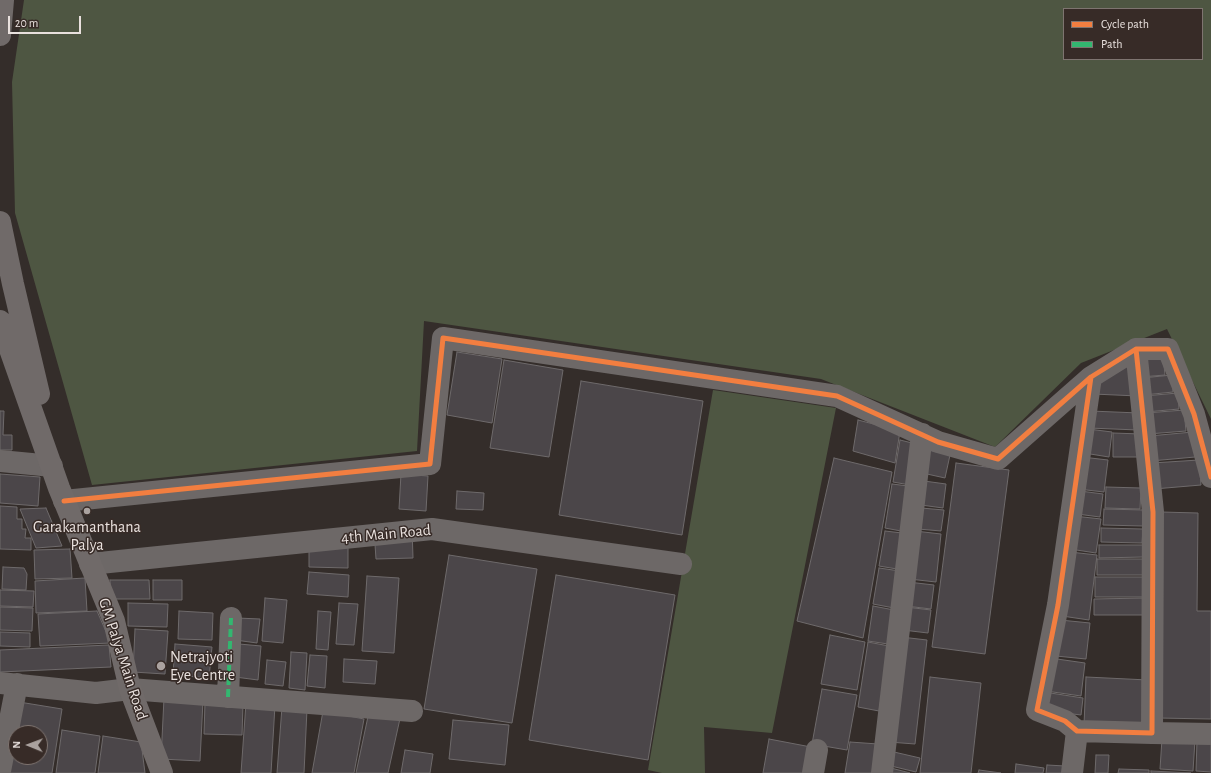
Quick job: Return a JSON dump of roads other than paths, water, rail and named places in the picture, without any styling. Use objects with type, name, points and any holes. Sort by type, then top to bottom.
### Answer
[{"type":"main road","points":[[0,35],[3,0]]},
{"type":"main road","points":[[0,222],[38,391],[60,470],[61,494]]},
{"type":"main road","name":"GM Palya Main Road","points":[[0,321],[61,494],[114,621],[130,689],[162,773]]},
{"type":"street","points":[[61,494],[430,464],[443,338],[837,396],[938,442],[998,459],[1091,377],[1136,349],[1168,348],[1194,414],[1211,477]]},
{"type":"street","points":[[1136,349],[1153,512],[1152,733]]},
{"type":"street","points":[[1091,377],[1058,605],[1037,710],[1065,722],[1077,731],[1211,734]]},
{"type":"street","points":[[882,773],[922,434]]},
{"type":"street","points":[[0,461],[52,466]]},
{"type":"street","name":"4th Main Road","points":[[90,564],[432,529],[681,564]]},
{"type":"street","points":[[228,697],[231,618]]},
{"type":"street","points":[[0,771],[8,683],[96,693],[130,689],[412,711]]},
{"type":"street","points":[[1072,773],[1077,731]]},
{"type":"street","points":[[813,773],[817,750]]},
{"type":"place","name":"Garakamanthana Palya","points":[[87,511]]},
{"type":"place","name":"Netrajyoti Eye Centre","points":[[161,666]]}]
